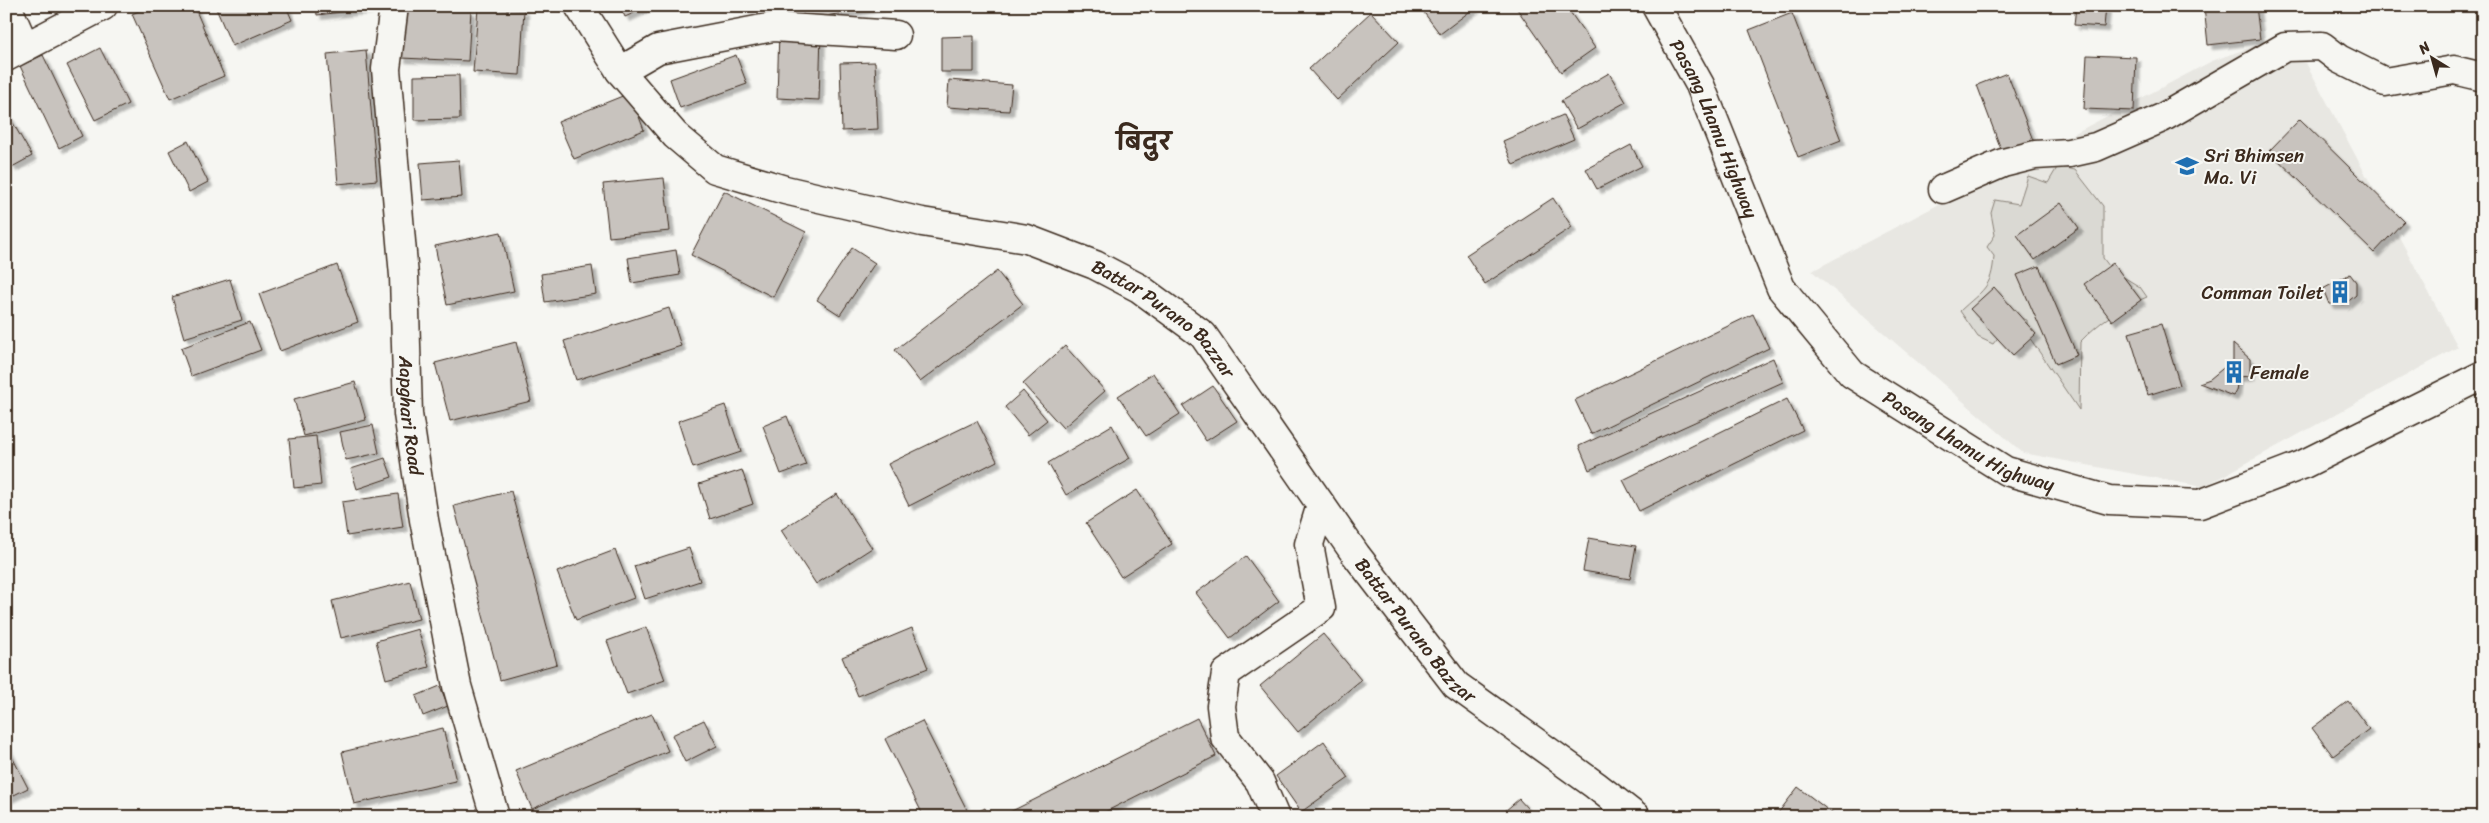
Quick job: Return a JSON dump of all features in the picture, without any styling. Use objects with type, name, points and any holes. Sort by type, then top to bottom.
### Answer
[{"type":"street","points":[[7,6],[16,52],[103,6]]},
{"type":"street","name":"Aapghari Road","points":[[394,6],[386,69],[404,276],[408,414],[424,520],[457,686],[495,817]]},
{"type":"street","name":"Battar Purano Bazzar","points":[[579,6],[620,70],[675,136],[715,170],[785,190],[922,222],[1027,239],[1095,265],[1138,288],[1203,335],[1320,505],[1456,685],[1595,785],[1636,817]]},
{"type":"street","name":"Pasang Lhamu Highway","points":[[1656,6],[1700,85],[1781,288],[1852,374],[2006,471],[2109,500],[2200,504],[2302,464],[2483,375]]},
{"type":"street","points":[[620,70],[658,49],[772,27],[896,35]]},
{"type":"street","points":[[1943,189],[2003,163],[2035,155],[2070,153],[2096,147],[2162,118],[2285,47],[2322,46],[2339,59],[2385,82],[2454,70],[2483,77]]},
{"type":"street","points":[[1275,817],[1260,782],[1225,737],[1221,706],[1226,673],[1321,608],[1309,544],[1320,505]]},
{"type":"shaded area","name":"Sri Bhimsen Ma. Vi","points":[[2290,33],[2458,347],[2203,487],[2023,453],[1812,271],[2212,61]]},
{"type":"shaded area","points":[[2058,166],[2075,170],[2103,206],[2103,258],[2112,270],[2140,287],[2147,297],[2111,316],[2080,342],[2079,410],[2027,334],[2027,320],[2014,317],[1993,344],[1978,337],[1960,311],[1980,293],[1991,276],[1994,256],[1987,247],[1995,235],[1991,213],[1995,200],[2019,204],[2028,176],[2048,183]]},
{"type":"building","points":[[149,6],[194,6],[224,76],[170,99],[132,14]]},
{"type":"building","points":[[215,6],[286,6],[292,20],[232,46]]},
{"type":"building","points":[[316,6],[367,6],[367,9],[317,15]]},
{"type":"building","points":[[404,6],[471,10],[468,61],[401,58]]},
{"type":"building","points":[[620,6],[649,6],[625,17]]},
{"type":"building","points":[[802,6],[881,6],[804,20]]},
{"type":"building","points":[[1419,6],[1477,6],[1440,34]]},
{"type":"building","points":[[1515,6],[1566,6],[1595,48],[1561,72]]},
{"type":"building","points":[[2076,6],[2106,6],[2104,27],[2074,25]]},
{"type":"building","points":[[2204,6],[2256,6],[2260,39],[2208,45]]},
{"type":"building","points":[[478,8],[524,10],[520,75],[473,72]]},
{"type":"building","points":[[1371,12],[1399,42],[1337,100],[1309,69]]},
{"type":"building","points":[[1792,13],[1841,140],[1798,157],[1749,30]]},
{"type":"building","points":[[779,31],[821,33],[819,100],[777,98]]},
{"type":"building","points":[[974,36],[974,72],[941,72],[941,37]]},
{"type":"building","points":[[100,48],[128,104],[95,120],[67,65]]},
{"type":"building","points":[[366,50],[377,180],[338,184],[327,54]]},
{"type":"building","points":[[43,55],[82,136],[59,148],[20,66]]},
{"type":"building","points":[[736,55],[747,84],[680,108],[670,79]]},
{"type":"building","points":[[2087,55],[2136,57],[2134,111],[2084,109]]},
{"type":"building","points":[[875,62],[878,129],[842,131],[840,63]]},
{"type":"building","points":[[1609,73],[1626,102],[1577,129],[1561,101]]},
{"type":"building","points":[[2007,73],[2033,140],[2002,152],[1977,85]]},
{"type":"building","points":[[459,75],[460,119],[414,120],[414,76]]},
{"type":"building","points":[[949,80],[1012,85],[1009,111],[947,107]]},
{"type":"building","points":[[630,93],[644,130],[574,159],[558,122]]},
{"type":"building","points":[[6,111],[32,156],[12,167],[6,156]]},
{"type":"building","points":[[1563,115],[1574,139],[1513,165],[1503,141]]},
{"type":"building","points":[[2300,119],[2404,221],[2374,253],[2269,151]]},
{"type":"building","points":[[188,141],[208,182],[189,192],[169,151]]},
{"type":"building","points":[[1631,145],[1642,166],[1597,189],[1586,169]]},
{"type":"building","points":[[459,160],[462,197],[423,200],[420,163]]},
{"type":"building","points":[[664,178],[670,231],[609,237],[603,184]]},
{"type":"building","points":[[724,191],[806,232],[773,297],[691,255]]},
{"type":"building","points":[[1553,198],[1572,227],[1485,284],[1466,255]]},
{"type":"building","points":[[2061,203],[2079,228],[2035,260],[2017,235]]},
{"type":"building","points":[[501,232],[514,291],[447,305],[435,246]]},
{"type":"building","points":[[852,248],[875,263],[840,315],[817,300]]},
{"type":"building","points":[[676,250],[680,275],[632,283],[628,258]]},
{"type":"building","points":[[2113,263],[2141,300],[2112,321],[2084,284]]},
{"type":"building","points":[[337,265],[358,322],[280,351],[259,294]]},
{"type":"building","points":[[592,266],[596,294],[545,302],[541,274]]},
{"type":"building","points":[[2039,266],[2077,355],[2056,364],[2017,275]]},
{"type":"building","points":[[997,271],[1023,304],[920,382],[895,350]]},
{"type":"building","name":"Comman Toilet","points":[[2350,274],[2356,282],[2356,295],[2345,304],[2329,304],[2323,289]]},
{"type":"building","points":[[230,279],[242,320],[184,338],[172,297]]},
{"type":"building","points":[[1994,287],[2036,334],[2013,355],[1970,309]]},
{"type":"building","points":[[669,308],[681,346],[576,380],[564,341]]},
{"type":"building","points":[[1753,314],[1769,348],[1591,434],[1575,400]]},
{"type":"building","points":[[250,322],[261,350],[191,376],[181,348]]},
{"type":"building","points":[[2161,324],[2180,385],[2148,395],[2129,333]]},
{"type":"building","points":[[516,342],[531,401],[450,421],[435,363]]},
{"type":"building","name":"Female","points":[[2233,344],[2250,359],[2250,376],[2238,377],[2236,391],[2233,396],[2199,383],[2210,379],[2233,360]]},
{"type":"building","points":[[1065,346],[1105,391],[1063,428],[1023,384]]},
{"type":"building","points":[[1773,358],[1783,382],[1589,470],[1579,446]]},
{"type":"building","points":[[1153,373],[1180,414],[1146,436],[1118,396]]},
{"type":"building","points":[[355,382],[366,420],[304,436],[294,399]]},
{"type":"building","points":[[1213,386],[1237,421],[1206,441],[1183,406]]},
{"type":"building","points":[[1023,391],[1047,420],[1028,435],[1005,407]]},
{"type":"building","points":[[1787,399],[1803,430],[1639,511],[1623,480]]},
{"type":"building","points":[[725,405],[741,452],[693,468],[678,421]]},
{"type":"building","points":[[787,416],[806,465],[781,474],[763,426]]},
{"type":"building","points":[[977,421],[997,461],[909,506],[888,464]]},
{"type":"building","points":[[373,425],[379,453],[346,460],[340,432]]},
{"type":"building","points":[[1112,425],[1130,458],[1066,495],[1048,463]]},
{"type":"building","points":[[316,436],[321,485],[294,488],[289,439]]},
{"type":"building","points":[[385,458],[392,477],[357,489],[351,469]]},
{"type":"building","points":[[742,470],[753,504],[710,519],[699,484]]},
{"type":"building","points":[[1137,490],[1172,544],[1121,577],[1086,523]]},
{"type":"building","points":[[511,491],[557,664],[500,680],[454,506]]},
{"type":"building","points":[[398,494],[403,527],[347,536],[342,502]]},
{"type":"building","points":[[837,494],[872,548],[816,584],[781,530]]},
{"type":"building","points":[[1589,538],[1636,546],[1630,579],[1583,571]]},
{"type":"building","points":[[689,548],[700,581],[645,599],[634,566]]},
{"type":"building","points":[[615,550],[634,598],[576,620],[557,572]]},
{"type":"building","points":[[1246,556],[1279,601],[1230,638],[1196,593]]},
{"type":"building","points":[[410,581],[419,619],[341,638],[332,601]]},
{"type":"building","points":[[646,627],[665,680],[627,694],[607,641]]},
{"type":"building","points":[[912,628],[928,668],[858,696],[842,657]]},
{"type":"building","points":[[418,629],[429,667],[386,679],[376,641]]},
{"type":"building","points":[[1323,634],[1361,680],[1298,732],[1260,686]]},
{"type":"building","points":[[440,686],[448,706],[423,716],[416,696]]},
{"type":"building","points":[[2348,701],[2369,729],[2333,756],[2312,728]]},
{"type":"building","points":[[652,714],[668,751],[532,809],[516,771]]},
{"type":"building","points":[[1197,718],[1216,756],[1095,817],[1000,817]]},
{"type":"building","points":[[704,720],[717,746],[685,762],[672,735]]},
{"type":"building","points":[[922,721],[970,816],[985,808],[989,817],[924,817],[885,739]]},
{"type":"building","points":[[443,728],[456,781],[354,804],[342,752]]},
{"type":"building","points":[[1324,741],[1349,778],[1301,812],[1276,776]]},
{"type":"building","points":[[6,745],[28,788],[6,799]]},
{"type":"building","points":[[1798,787],[1837,817],[1775,817]]},
{"type":"building","points":[[1519,799],[1535,817],[1498,817]]},
{"type":"building","points":[[456,809],[458,817],[434,817]]},
{"type":"place","name":"Sri Bhimsen Ma. Vi","points":[[2187,166]]},
{"type":"place","name":"Comman Toilet","points":[[2340,292]]},
{"type":"place","name":"Female","points":[[2234,372]]},
{"type":"district","name":"बिदुर","points":[[1144,142]]}]
